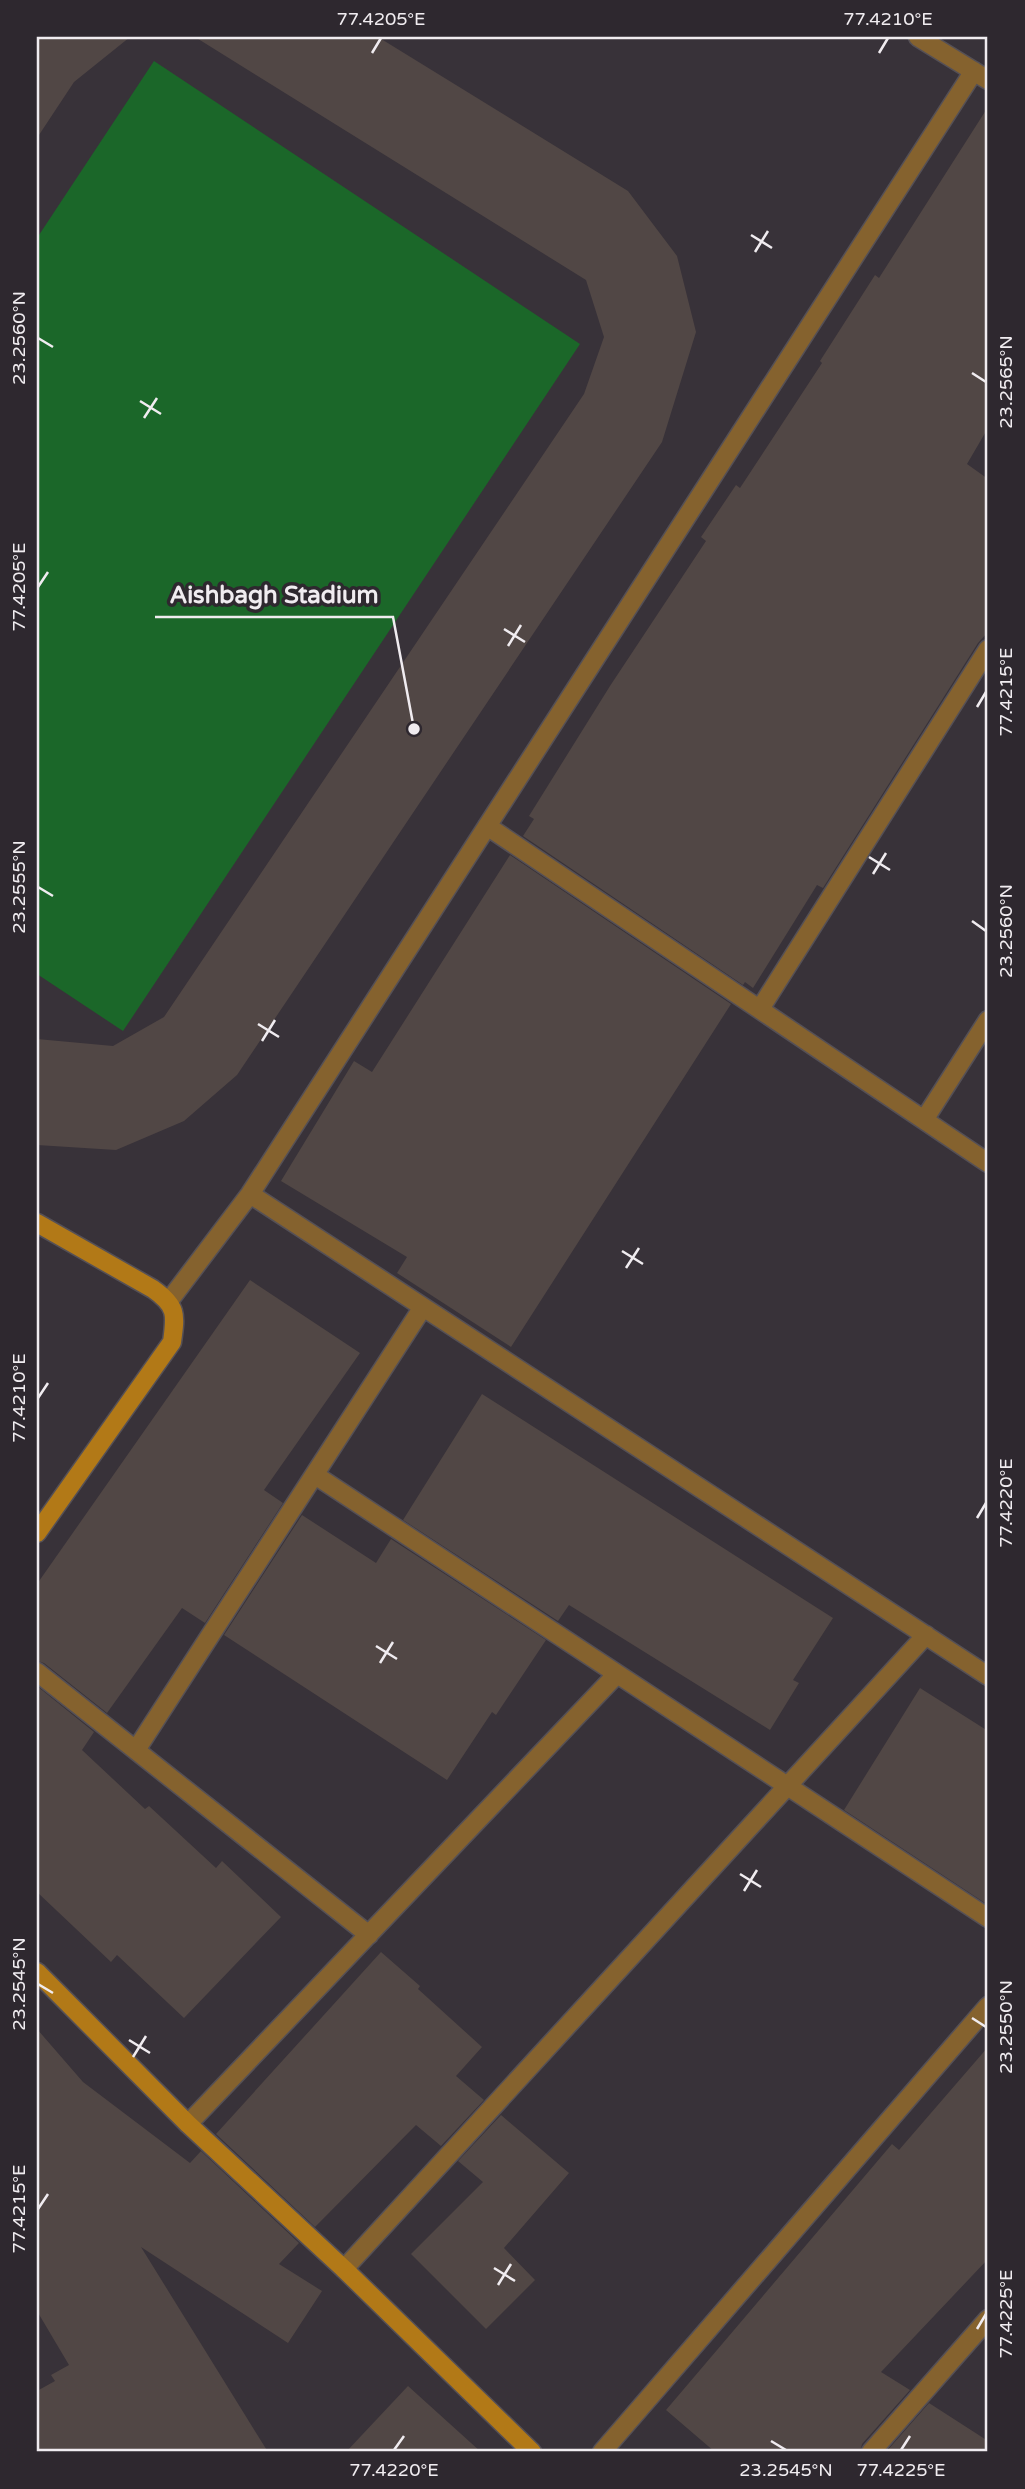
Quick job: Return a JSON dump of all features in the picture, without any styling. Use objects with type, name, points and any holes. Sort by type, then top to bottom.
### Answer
[{"type":"main road","points":[[37,1223],[153,1289],[169,1301],[175,1320],[172,1342],[37,1533]]},
{"type":"main road","points":[[37,1972],[188,2124],[344,2269],[532,2452]]},
{"type":"street","points":[[169,1301],[250,1194],[487,826],[981,76],[918,37]]},
{"type":"street","points":[[760,1009],[988,649]]},
{"type":"street","points":[[487,826],[988,1163]]},
{"type":"street","points":[[924,1120],[988,1020]]},
{"type":"street","points":[[250,1194],[988,1676]]},
{"type":"street","points":[[136,1750],[423,1307]]},
{"type":"street","points":[[315,1475],[988,1918]]},
{"type":"street","points":[[344,2269],[926,1635]]},
{"type":"street","points":[[37,1672],[369,1935]]},
{"type":"street","points":[[188,2124],[617,1674]]},
{"type":"street","points":[[602,2452],[988,2006]]},
{"type":"street","points":[[872,2452],[988,2319]]},
{"type":"green space","points":[[154,61],[580,344],[123,1031],[37,974],[37,238]]},
{"type":"building","points":[[37,37],[130,37],[74,82],[37,138]]},
{"type":"building","points":[[195,37],[378,37],[628,191],[677,256],[696,332],[662,442],[237,1075],[184,1121],[116,1150],[37,1145],[37,1039],[113,1046],[164,1017],[584,394],[604,337],[586,280]]},
{"type":"building","points":[[988,107],[988,428],[967,464],[988,479],[988,632],[978,643],[823,888],[817,885],[753,988],[745,982],[743,985],[523,836],[534,819],[529,816],[610,686],[706,541],[701,537],[736,485],[740,488],[822,363],[820,361],[875,275],[879,278]]},
{"type":"building","points":[[510,855],[731,1004],[511,1347],[397,1273],[407,1257],[281,1181],[354,1061],[372,1072]]},
{"type":"building","points":[[250,1280],[360,1353],[264,1490],[283,1503],[205,1623],[182,1608],[107,1713],[44,1663],[37,1661],[37,1584]]},
{"type":"building","points":[[482,1394],[833,1618],[793,1680],[799,1683],[770,1730],[569,1605],[558,1621],[403,1520]]},
{"type":"building","points":[[302,1515],[376,1563],[391,1539],[546,1640],[496,1715],[492,1712],[447,1780],[224,1635]]},
{"type":"building","points":[[37,1686],[94,1732],[82,1750],[145,1809],[149,1806],[216,1868],[222,1861],[281,1917],[184,2018],[117,1955],[111,1962],[37,1892]]},
{"type":"building","points":[[920,1688],[988,1731],[988,1905],[844,1810]]},
{"type":"building","points":[[381,1952],[482,2047],[456,2076],[484,2100],[441,2146],[416,2125],[315,2227],[216,2134]]},
{"type":"building","points":[[37,2029],[83,2082],[190,2163],[201,2151],[299,2243],[279,2264],[322,2291],[288,2343],[141,2247],[268,2452],[37,2452],[37,2391],[55,2381],[51,2375],[69,2365],[37,2311]]},
{"type":"building","points":[[988,2047],[988,2259],[881,2372],[910,2390],[862,2444],[860,2452],[715,2452],[666,2410],[892,2144],[899,2150]]},
{"type":"building","points":[[501,2115],[569,2173],[504,2248],[535,2280],[486,2329],[411,2254],[483,2182],[458,2161]]},
{"type":"building","points":[[408,2386],[481,2452],[346,2452]]},
{"type":"building","points":[[929,2403],[988,2441],[988,2452],[886,2452]]},
{"type":"place","name":"Aishbagh Stadium","points":[[414,729]]}]
